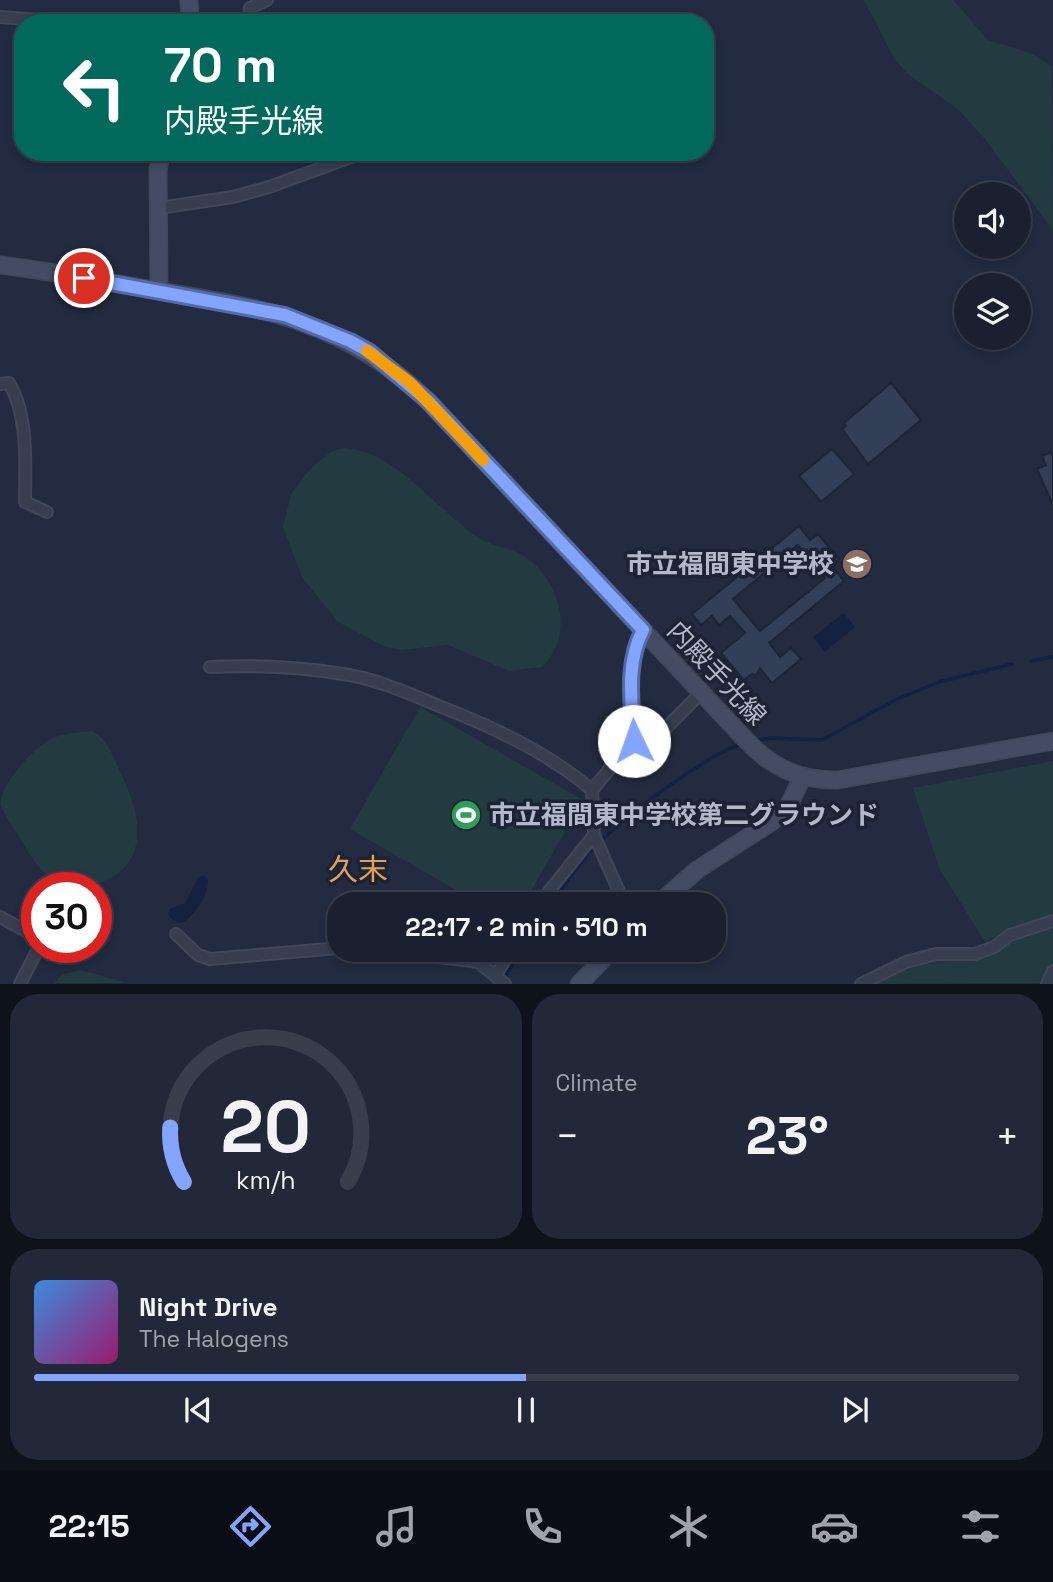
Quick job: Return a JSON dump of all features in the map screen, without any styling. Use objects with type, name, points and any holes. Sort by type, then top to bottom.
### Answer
[{"type":"main road","points":[[159,291],[160,161]]},
{"type":"main road","name":"内殿手光線","points":[[0,265],[285,315],[350,341],[388,365],[428,401],[760,755],[802,778],[820,780],[864,776],[1053,741]]},
{"type":"main road","points":[[672,892],[697,870],[781,814],[788,807],[802,778]]},
{"type":"main road","points":[[579,984],[600,962]]},
{"type":"street","points":[[249,14],[250,8],[267,0]]},
{"type":"street","points":[[159,208],[233,197],[340,161]]},
{"type":"street","points":[[0,384],[9,383],[13,390],[21,422],[25,453],[25,502],[47,513]]},
{"type":"street","points":[[634,741],[632,671],[634,647],[643,630]]},
{"type":"street","points":[[210,667],[240,666],[345,674],[397,688],[485,723],[571,772],[592,790]]},
{"type":"street","points":[[619,892],[594,835],[592,790],[634,741],[664,730],[702,692]]},
{"type":"street","points":[[548,892],[594,835]]},
{"type":"street","points":[[0,917],[21,928]]},
{"type":"street","points":[[861,984],[906,961],[936,954],[975,954],[994,947],[1010,936],[1053,921]]},
{"type":"street","points":[[176,934],[198,955],[209,959],[327,949]]},
{"type":"street","points":[[478,962],[505,984]]},
{"type":"street","points":[[496,975],[504,962]]},
{"type":"street","points":[[20,984],[31,963]]},
{"type":"street","points":[[1047,984],[1053,971]]},
{"type":"shaded area","points":[[864,0],[953,0],[988,40],[1033,54],[1052,67],[1053,230],[1031,201],[1031,182],[1017,182],[959,110],[909,75],[894,59]]},
{"type":"shaded area","points":[[344,448],[377,457],[392,466],[475,536],[524,556],[537,566],[555,593],[561,624],[552,654],[542,667],[509,671],[448,645],[401,650],[384,646],[338,622],[302,577],[283,527],[291,494],[310,469],[331,452]]},
{"type":"shaded area","name":"市立福間東中学校第二グラウンド","points":[[420,707],[583,800],[530,892],[459,892],[350,829]]},
{"type":"shaded area","points":[[92,731],[102,738],[133,803],[137,840],[133,854],[125,866],[112,877],[112,872],[44,872],[24,846],[1,804],[2,795],[13,775],[39,747],[55,737]]},
{"type":"shaded area","points":[[1053,761],[1053,916],[1024,923],[985,942],[940,870],[913,788]]},
{"type":"shaded area","points":[[1053,928],[1053,964],[1044,983],[873,984],[923,963],[982,958],[1012,942]]},
{"type":"shaded area","points":[[80,970],[125,983],[54,983],[62,975]]},
{"type":"water","points":[[844,613],[855,627],[825,652],[813,637]]},
{"type":"water","points":[[204,875],[208,879],[208,885],[200,904],[182,923],[173,921],[168,914],[170,909],[185,903],[198,878]]},
{"type":"building","points":[[891,383],[921,420],[868,464],[842,429],[846,426],[844,423]]},
{"type":"building","points":[[832,449],[854,474],[821,502],[799,476]]},
{"type":"building","points":[[1051,452],[1053,505],[1037,469],[1046,465],[1042,456]]},
{"type":"building","points":[[799,526],[810,540],[818,534],[839,559],[832,566],[844,581],[769,643],[780,657],[791,648],[801,659],[772,683],[760,668],[756,676],[752,674],[744,680],[721,653],[745,633],[730,616],[719,625],[712,616],[701,625],[692,614]],"holes":[[[798,545],[825,578],[760,631],[733,599]]]},
{"type":"waterway","points":[[1031,661],[1053,657]]},
{"type":"waterway","points":[[752,741],[770,738],[822,740],[897,699],[939,682],[1012,664]]},
{"type":"waterway","points":[[559,892],[587,856],[622,822],[686,774],[742,744]]},
{"type":"waterway","points":[[504,979],[514,962]]},
{"type":"slow traffic","points":[[367,351],[409,382],[483,460]]},
{"type":"place","name":"市立福間東中学校","points":[[857,564]]},
{"type":"place","name":"市立福間東中学校第二グラウンド","points":[[466,815]]},
{"type":"district","name":"久末","points":[[358,870]]},
{"type":"route","points":[[84,278],[285,315],[350,341],[370,352],[409,382],[643,630],[634,647],[632,665],[634,741]]}]
